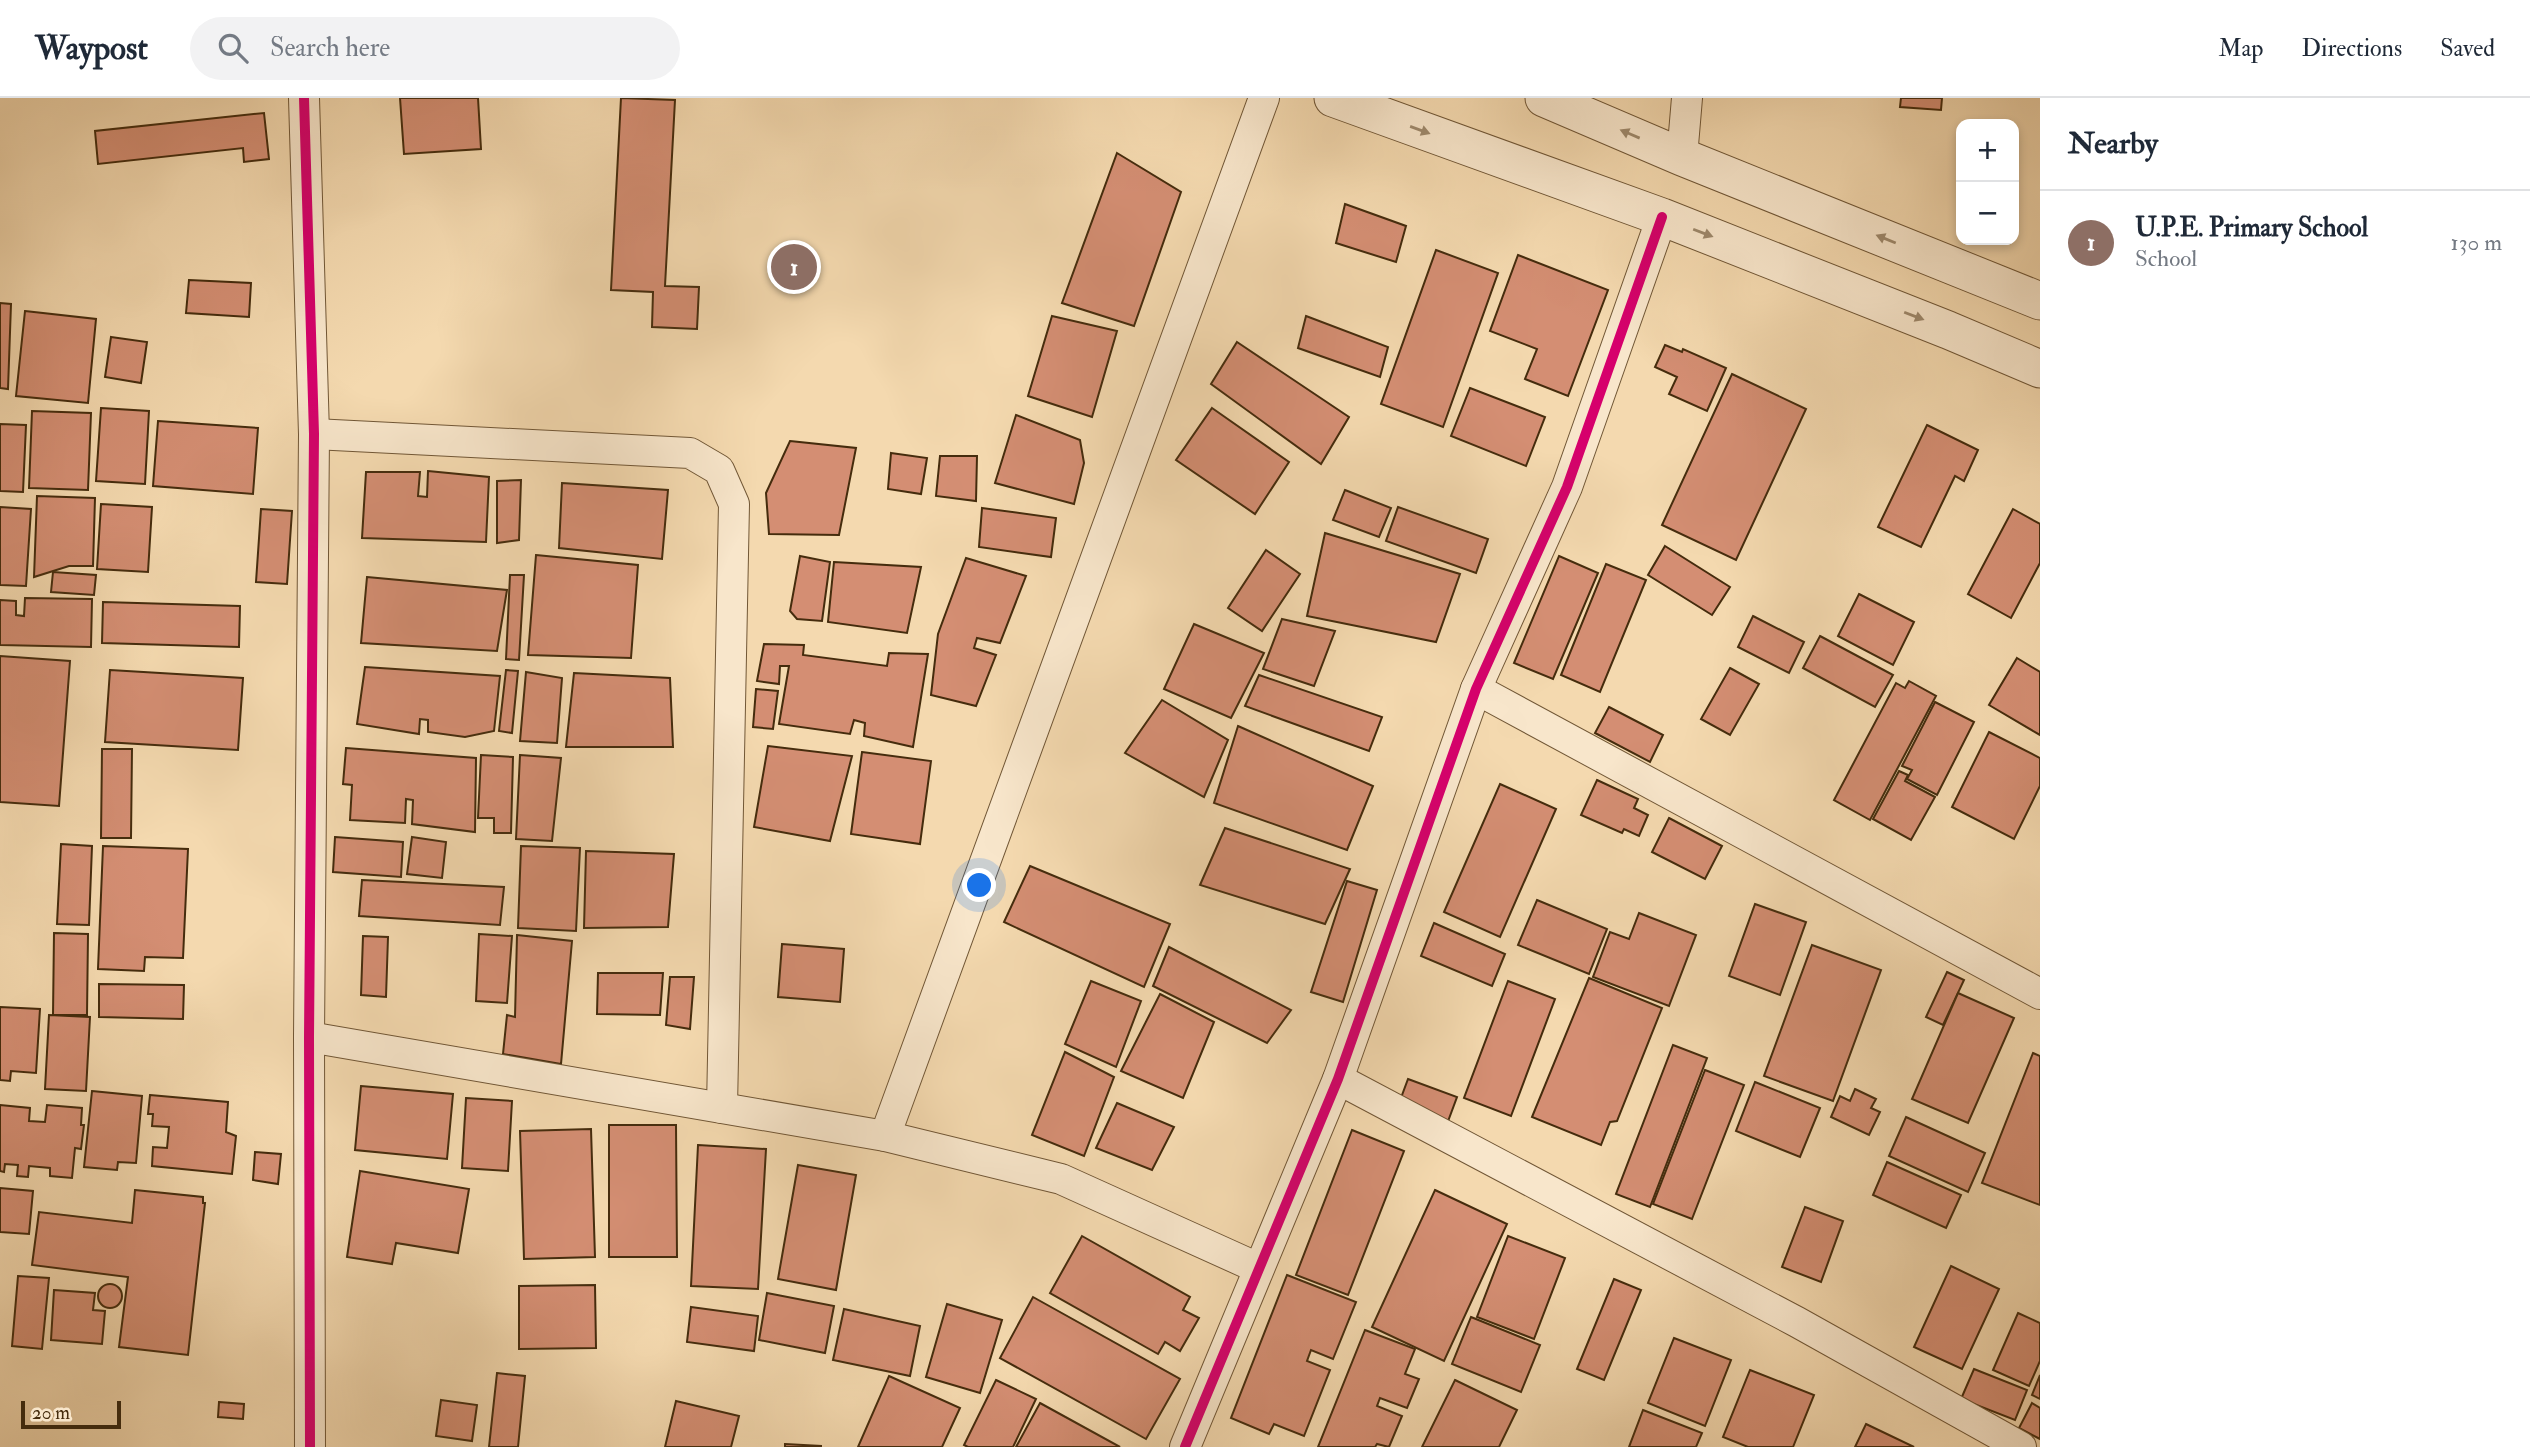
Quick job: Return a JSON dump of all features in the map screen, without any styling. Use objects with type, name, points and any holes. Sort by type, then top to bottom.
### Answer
[{"type":"street","points":[[304,98],[314,434],[309,1037],[310,1447]]},
{"type":"street","points":[[885,1136],[1264,98]]},
{"type":"street","points":[[1333,98],[1662,217],[2040,369]]},
{"type":"street","points":[[1544,98],[1682,157],[2040,300]]},
{"type":"street","points":[[1682,157],[1687,98]]},
{"type":"street","points":[[1185,1447],[1338,1079],[1476,689],[1567,487],[1662,217]]},
{"type":"street","points":[[314,434],[690,453],[719,470],[734,504],[722,1108]]},
{"type":"street","points":[[1476,689],[2040,994]]},
{"type":"street","points":[[309,1037],[885,1136],[1061,1179],[1258,1268]]},
{"type":"street","points":[[1338,1079],[1797,1322],[2006,1443]]},
{"type":"building","points":[[400,98],[478,98],[481,149],[404,154]]},
{"type":"building","points":[[621,98],[675,100],[665,286],[699,287],[697,329],[652,327],[653,292],[611,290]]},
{"type":"building","points":[[1901,98],[1942,98],[1941,110],[1900,107]]},
{"type":"building","points":[[264,113],[269,159],[244,162],[243,148],[98,164],[95,131]]},
{"type":"building","points":[[1117,153],[1181,192],[1134,326],[1062,303]]},
{"type":"building","points":[[1345,204],[1406,226],[1396,262],[1336,243]]},
{"type":"building","points":[[1436,250],[1498,273],[1443,427],[1381,404]]},
{"type":"building","points":[[1518,255],[1608,290],[1568,396],[1525,379],[1537,349],[1490,331]]},
{"type":"building","points":[[189,280],[251,283],[249,317],[186,313]]},
{"type":"building","points":[[0,303],[11,304],[8,389],[0,388]]},
{"type":"building","points":[[25,311],[96,319],[88,403],[16,396]]},
{"type":"building","points":[[1052,316],[1117,331],[1092,417],[1028,396]]},
{"type":"building","points":[[1306,316],[1388,347],[1380,377],[1298,348]]},
{"type":"building","points":[[111,337],[147,342],[141,383],[105,377]]},
{"type":"building","points":[[1237,342],[1349,417],[1321,464],[1211,384]]},
{"type":"building","points":[[1665,345],[1682,352],[1683,349],[1726,368],[1707,411],[1669,394],[1677,377],[1655,367]]},
{"type":"building","points":[[1732,374],[1806,409],[1736,560],[1662,525]]},
{"type":"building","points":[[1470,388],[1545,417],[1526,466],[1451,436]]},
{"type":"building","points":[[101,408],[149,411],[145,484],[96,481]]},
{"type":"building","points":[[1212,408],[1289,462],[1255,514],[1176,460]]},
{"type":"building","points":[[32,411],[91,413],[88,490],[29,488]]},
{"type":"building","points":[[1016,415],[1080,440],[1084,463],[1074,504],[995,483]]},
{"type":"building","points":[[158,421],[258,428],[253,494],[153,486]]},
{"type":"building","points":[[0,424],[26,425],[23,492],[0,491]]},
{"type":"building","points":[[1927,425],[1978,450],[1964,481],[1955,476],[1921,547],[1878,527]]},
{"type":"building","points":[[790,441],[856,448],[839,535],[769,534],[766,493]]},
{"type":"building","points":[[891,453],[927,458],[921,494],[888,489]]},
{"type":"building","points":[[940,456],[977,456],[976,501],[936,496]]},
{"type":"building","points":[[428,471],[489,477],[486,542],[362,538],[366,472],[420,472],[418,496],[427,497]]},
{"type":"building","points":[[521,480],[519,540],[497,543],[497,481]]},
{"type":"building","points":[[562,483],[668,490],[662,559],[559,548]]},
{"type":"building","points":[[1345,490],[1391,508],[1379,537],[1333,520]]},
{"type":"building","points":[[37,496],[95,498],[93,566],[69,566],[34,577]]},
{"type":"building","points":[[101,504],[152,507],[148,572],[97,569]]},
{"type":"building","points":[[0,507],[31,509],[26,586],[0,585]]},
{"type":"building","points":[[1398,507],[1488,539],[1476,573],[1386,541]]},
{"type":"building","points":[[982,508],[1056,518],[1051,557],[979,547]]},
{"type":"building","points":[[261,509],[292,511],[287,584],[256,582]]},
{"type":"building","points":[[2013,509],[2040,524],[2040,563],[2011,618],[1968,594]]},
{"type":"building","points":[[1325,533],[1460,574],[1436,642],[1307,616]]},
{"type":"building","points":[[1665,546],[1730,587],[1712,615],[1648,575]]},
{"type":"building","points":[[1266,550],[1300,574],[1262,631],[1228,608]]},
{"type":"building","points":[[536,555],[638,565],[631,658],[528,655]]},
{"type":"building","points":[[800,556],[830,562],[822,621],[797,619],[790,611]]},
{"type":"building","points":[[1559,556],[1598,573],[1553,679],[1514,663]]},
{"type":"building","points":[[966,558],[1026,576],[1000,643],[977,638],[974,648],[996,655],[976,706],[931,695],[938,634]]},
{"type":"building","points":[[834,562],[921,567],[907,633],[828,622]]},
{"type":"building","points":[[1606,564],[1646,580],[1600,692],[1561,675]]},
{"type":"building","points":[[53,572],[96,575],[94,595],[51,592]]},
{"type":"building","points":[[510,575],[524,575],[519,660],[506,659]]},
{"type":"building","points":[[367,577],[507,590],[497,651],[361,643]]},
{"type":"building","points":[[1859,594],[1914,622],[1893,665],[1838,636]]},
{"type":"building","points":[[25,598],[92,599],[91,647],[0,645],[0,600],[16,601],[16,615],[24,616]]},
{"type":"building","points":[[103,602],[240,606],[239,647],[102,643]]},
{"type":"building","points":[[1753,616],[1804,642],[1789,673],[1738,647]]},
{"type":"building","points":[[1282,619],[1335,631],[1314,686],[1263,669]]},
{"type":"building","points":[[1194,624],[1264,653],[1231,718],[1164,689]]},
{"type":"building","points":[[1820,636],[1893,675],[1875,707],[1803,668]]},
{"type":"building","points":[[764,644],[804,645],[803,655],[887,666],[889,653],[928,654],[913,747],[864,736],[865,723],[854,720],[850,734],[779,724],[789,666],[780,666],[779,684],[757,681]]},
{"type":"building","points":[[0,656],[70,661],[59,806],[0,802]]},
{"type":"building","points":[[2017,658],[2040,672],[2040,735],[1989,705]]},
{"type":"building","points":[[365,667],[500,676],[494,731],[465,737],[428,732],[428,720],[420,719],[419,734],[357,724]]},
{"type":"building","points":[[1730,668],[1759,684],[1730,735],[1701,719]]},
{"type":"building","points":[[110,670],[243,678],[238,750],[105,742]]},
{"type":"building","points":[[506,670],[518,671],[512,733],[499,731]]},
{"type":"building","points":[[526,672],[562,678],[557,743],[520,741]]},
{"type":"building","points":[[574,673],[670,678],[673,747],[566,747]]},
{"type":"building","points":[[1259,675],[1382,717],[1369,751],[1245,706]]},
{"type":"building","points":[[1909,681],[1936,696],[1870,820],[1834,800],[1896,683],[1905,688]]},
{"type":"building","points":[[756,689],[778,691],[773,729],[753,727]]},
{"type":"building","points":[[1162,700],[1228,740],[1204,797],[1125,753]]},
{"type":"building","points":[[1935,702],[1974,722],[1937,795],[1907,779],[1912,770],[1902,766]]},
{"type":"building","points":[[1609,707],[1663,735],[1650,762],[1595,733]]},
{"type":"building","points":[[1238,726],[1373,786],[1347,850],[1214,803]]},
{"type":"building","points":[[1989,732],[2040,758],[2040,786],[2014,839],[1952,807]]},
{"type":"building","points":[[768,746],[852,756],[830,841],[754,827]]},
{"type":"building","points":[[346,748],[476,758],[475,832],[412,824],[413,800],[406,799],[405,823],[350,820],[352,785],[343,784]]},
{"type":"building","points":[[102,749],[132,749],[131,838],[101,838]]},
{"type":"building","points":[[862,752],[931,761],[920,844],[851,834]]},
{"type":"building","points":[[481,755],[513,757],[511,833],[494,833],[494,818],[478,818]]},
{"type":"building","points":[[520,755],[561,758],[552,841],[516,839]]},
{"type":"building","points":[[1899,771],[1908,775],[1905,781],[1935,797],[1911,840],[1873,819]]},
{"type":"building","points":[[1597,780],[1638,799],[1634,808],[1648,815],[1639,836],[1624,829],[1622,833],[1581,815]]},
{"type":"building","points":[[1500,784],[1556,809],[1500,937],[1444,912]]},
{"type":"building","points":[[1669,818],[1722,846],[1705,879],[1652,852]]},
{"type":"building","points":[[1225,828],[1350,869],[1325,924],[1200,885]]},
{"type":"building","points":[[335,837],[403,842],[401,877],[333,872]]},
{"type":"building","points":[[412,837],[446,842],[442,878],[407,874]]},
{"type":"building","points":[[61,844],[92,846],[89,925],[57,924]]},
{"type":"building","points":[[103,846],[188,849],[183,958],[145,957],[144,971],[98,969]]},
{"type":"building","points":[[521,846],[580,848],[576,931],[518,928]]},
{"type":"building","points":[[586,851],[674,854],[668,927],[584,928]]},
{"type":"building","points":[[1030,866],[1170,924],[1144,987],[1004,922]]},
{"type":"building","points":[[362,880],[504,887],[500,925],[359,916]]},
{"type":"building","points":[[1347,881],[1377,890],[1343,1002],[1311,992]]},
{"type":"building","points":[[1537,900],[1607,929],[1589,974],[1518,945]]},
{"type":"building","points":[[1755,904],[1806,922],[1780,995],[1729,976]]},
{"type":"building","points":[[1639,913],[1696,935],[1669,1006],[1593,977],[1610,932],[1629,939]]},
{"type":"building","points":[[1434,923],[1505,954],[1492,986],[1421,956]]},
{"type":"building","points":[[54,933],[88,934],[87,1015],[53,1015]]},
{"type":"building","points":[[479,934],[512,936],[507,1003],[476,1001]]},
{"type":"building","points":[[517,935],[572,941],[561,1064],[503,1054],[507,1015],[515,1017]]},
{"type":"building","points":[[363,936],[388,937],[386,997],[361,995]]},
{"type":"building","points":[[782,944],[844,949],[840,1002],[778,997]]},
{"type":"building","points":[[1812,945],[1881,970],[1833,1101],[1764,1076]]},
{"type":"building","points":[[1169,947],[1291,1010],[1267,1043],[1153,986]]},
{"type":"building","points":[[1947,972],[1964,980],[1943,1025],[1926,1017]]},
{"type":"building","points":[[598,973],[663,973],[660,1015],[597,1014]]},
{"type":"building","points":[[670,977],[694,977],[690,1029],[666,1025]]},
{"type":"building","points":[[1589,978],[1662,1008],[1617,1121],[1610,1122],[1601,1145],[1532,1117]]},
{"type":"building","points":[[1091,981],[1141,1001],[1116,1067],[1065,1044]]},
{"type":"building","points":[[1508,981],[1555,999],[1511,1116],[1464,1098]]},
{"type":"building","points":[[99,984],[184,985],[183,1019],[99,1017]]},
{"type":"building","points":[[1958,993],[2014,1018],[1968,1123],[1912,1099]]},
{"type":"building","points":[[1160,994],[1214,1022],[1183,1098],[1121,1071]]},
{"type":"building","points":[[0,1007],[40,1009],[36,1073],[11,1071],[10,1081],[0,1080]]},
{"type":"building","points":[[49,1015],[90,1017],[86,1091],[45,1089]]},
{"type":"building","points":[[1673,1045],[1707,1058],[1650,1207],[1616,1194]]},
{"type":"building","points":[[1065,1052],[1114,1077],[1084,1156],[1032,1135]]},
{"type":"building","points":[[2033,1053],[2040,1056],[2040,1205],[1982,1183]]},
{"type":"building","points":[[1705,1070],[1744,1085],[1692,1219],[1653,1204]]},
{"type":"building","points":[[1408,1079],[1457,1097],[1447,1124],[1398,1106]]},
{"type":"building","points":[[1755,1082],[1820,1108],[1800,1157],[1736,1131]]},
{"type":"building","points":[[361,1086],[453,1094],[447,1159],[355,1150]]},
{"type":"building","points":[[1855,1089],[1876,1099],[1871,1108],[1880,1112],[1869,1135],[1831,1117],[1840,1096],[1850,1101]]},
{"type":"building","points":[[92,1091],[142,1096],[136,1163],[118,1162],[117,1170],[84,1167]]},
{"type":"building","points":[[150,1095],[228,1102],[226,1132],[236,1136],[232,1174],[152,1166],[153,1147],[167,1148],[169,1127],[152,1126],[153,1114],[148,1114]]},
{"type":"building","points":[[466,1098],[512,1101],[508,1171],[462,1168]]},
{"type":"building","points":[[1117,1103],[1174,1127],[1152,1170],[1096,1148]]},
{"type":"building","points":[[0,1105],[30,1108],[29,1121],[45,1122],[47,1105],[82,1108],[81,1125],[84,1125],[81,1149],[75,1148],[72,1178],[50,1176],[50,1168],[29,1166],[28,1177],[17,1176],[18,1165],[5,1164],[4,1172],[0,1171]]},
{"type":"building","points":[[1906,1117],[1985,1153],[1968,1192],[1889,1156]]},
{"type":"building","points":[[609,1125],[676,1125],[677,1257],[609,1257]]},
{"type":"building","points":[[591,1129],[595,1257],[524,1259],[520,1131]]},
{"type":"building","points":[[1352,1130],[1404,1151],[1348,1295],[1296,1275]]},
{"type":"building","points":[[698,1145],[766,1149],[758,1289],[691,1286]]},
{"type":"building","points":[[255,1152],[281,1154],[278,1184],[253,1180]]},
{"type":"building","points":[[1887,1162],[1961,1195],[1946,1228],[1873,1195]]},
{"type":"building","points":[[798,1165],[856,1175],[836,1290],[778,1279]]},
{"type":"building","points":[[360,1171],[469,1189],[458,1253],[396,1243],[392,1264],[347,1257]]},
{"type":"building","points":[[0,1188],[33,1191],[29,1234],[0,1232]]},
{"type":"building","points":[[135,1190],[203,1197],[205,1203],[188,1355],[119,1347],[128,1277],[32,1265],[39,1212],[132,1223]]},
{"type":"building","points":[[1435,1190],[1507,1224],[1444,1361],[1372,1327]]},
{"type":"building","points":[[1805,1207],[1843,1221],[1821,1282],[1782,1267]]},
{"type":"building","points":[[1082,1236],[1190,1297],[1183,1310],[1199,1318],[1180,1351],[1165,1342],[1158,1354],[1050,1293]]},
{"type":"building","points":[[1508,1236],[1565,1258],[1534,1339],[1477,1317]]},
{"type":"building","points":[[1951,1266],[1999,1289],[1962,1369],[1914,1347]]},
{"type":"building","points":[[1287,1275],[1356,1302],[1333,1359],[1311,1350],[1307,1361],[1330,1370],[1304,1436],[1274,1424],[1269,1434],[1231,1418]]},
{"type":"building","points":[[18,1276],[49,1278],[42,1349],[12,1346]]},
{"type":"building","points":[[1614,1279],[1641,1290],[1604,1380],[1577,1369]]},
{"type":"building","points":[[105,1284],[115,1284],[122,1291],[122,1301],[115,1308],[105,1308],[98,1301],[98,1291]]},
{"type":"building","points":[[595,1285],[596,1348],[519,1349],[519,1286]]},
{"type":"building","points":[[54,1290],[95,1293],[93,1310],[105,1311],[102,1344],[51,1340]]},
{"type":"building","points":[[767,1293],[834,1306],[825,1353],[759,1340]]},
{"type":"building","points":[[1033,1297],[1180,1379],[1146,1439],[1000,1358]]},
{"type":"building","points":[[947,1304],[1002,1320],[980,1393],[926,1377]]},
{"type":"building","points":[[691,1307],[758,1316],[754,1351],[687,1342]]},
{"type":"building","points":[[844,1309],[920,1326],[910,1376],[833,1360]]},
{"type":"building","points":[[2018,1313],[2040,1323],[2040,1361],[2029,1386],[1993,1370]]},
{"type":"building","points":[[1471,1317],[1540,1345],[1521,1392],[1452,1364]]},
{"type":"building","points":[[1365,1330],[1415,1349],[1405,1374],[1419,1379],[1407,1408],[1380,1398],[1377,1406],[1402,1416],[1389,1447],[1377,1444],[1375,1447],[1318,1447]]},
{"type":"building","points":[[1674,1338],[1731,1360],[1705,1426],[1648,1403]]},
{"type":"building","points":[[1974,1369],[2027,1390],[2015,1420],[1961,1399]]},
{"type":"building","points":[[1750,1370],[1814,1395],[1793,1447],[1748,1447],[1723,1437]]},
{"type":"building","points":[[497,1373],[525,1376],[518,1447],[489,1447]]},
{"type":"building","points":[[2040,1375],[2040,1399],[2032,1395]]},
{"type":"building","points":[[889,1376],[960,1408],[942,1447],[858,1447]]},
{"type":"building","points":[[996,1380],[1036,1399],[1013,1447],[968,1447],[964,1445]]},
{"type":"building","points":[[1455,1380],[1517,1410],[1499,1447],[1422,1447]]},
{"type":"building","points":[[441,1400],[477,1405],[472,1441],[436,1436]]},
{"type":"building","points":[[676,1401],[739,1416],[731,1447],[665,1447]]},
{"type":"building","points":[[219,1402],[244,1404],[243,1419],[218,1417]]},
{"type":"building","points":[[1040,1403],[1120,1447],[1016,1447]]},
{"type":"building","points":[[2032,1403],[2040,1408],[2040,1439],[2019,1428]]},
{"type":"building","points":[[1643,1410],[1702,1433],[1696,1447],[1629,1447]]},
{"type":"building","points":[[1866,1424],[1914,1447],[1855,1447]]},
{"type":"building","points":[[785,1444],[821,1446],[821,1447],[785,1447]]},
{"type":"cycle path","points":[[304,98],[314,434],[309,1037],[310,1447]]},
{"type":"cycle path","points":[[1185,1447],[1338,1079],[1476,689],[1567,487],[1662,217]]},
{"type":"place","name":"U.P.E. Primary School","points":[[794,267]]}]
